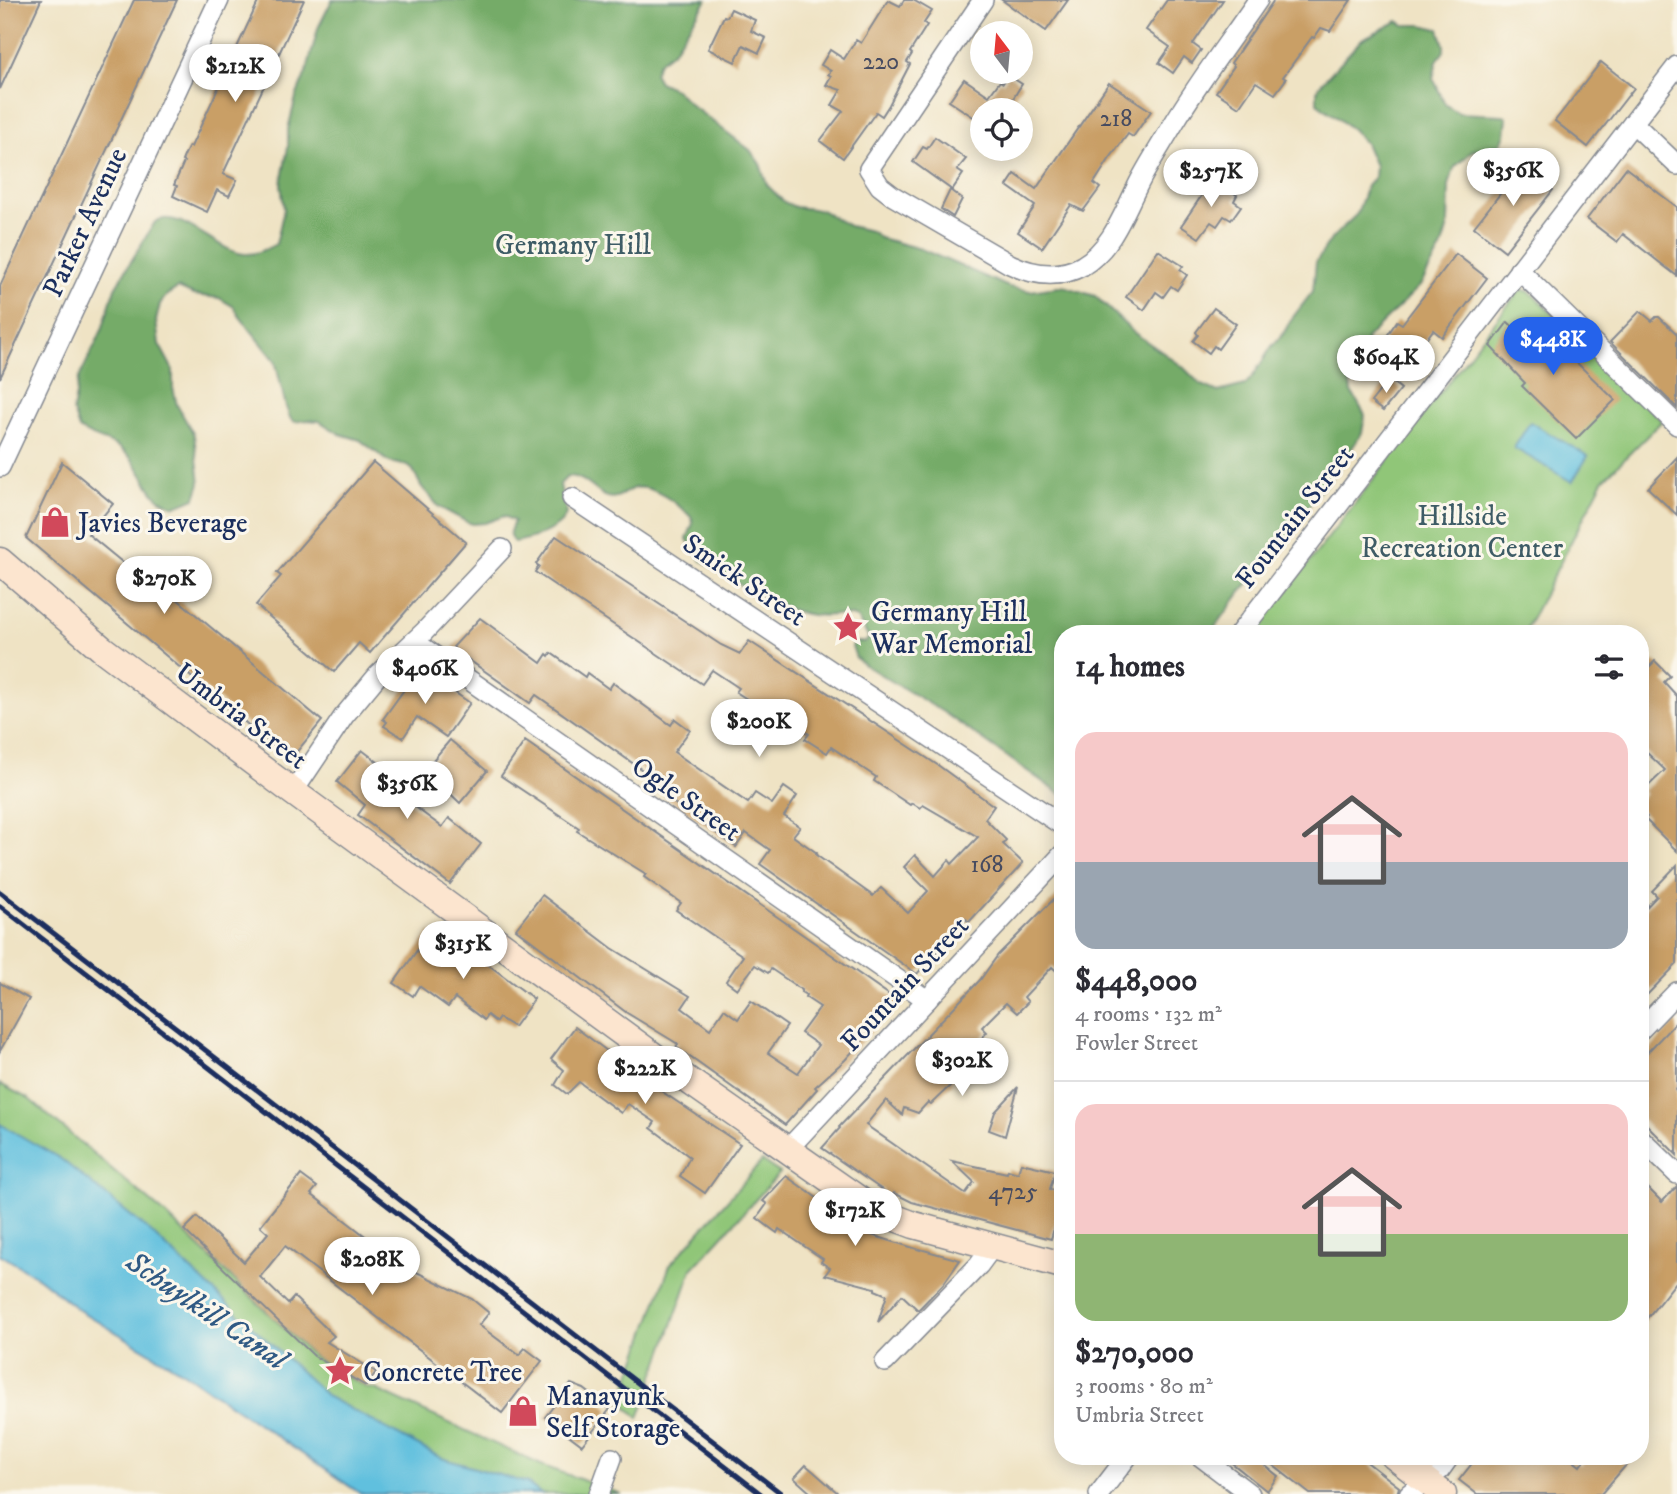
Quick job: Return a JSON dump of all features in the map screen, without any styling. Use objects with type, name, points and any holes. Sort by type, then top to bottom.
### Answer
[{"type":"main road","name":"Umbria Street","points":[[0,561],[101,648],[293,792],[662,1062],[877,1211],[914,1225],[1054,1263]]},
{"type":"main road","points":[[1403,1465],[1426,1489]]},
{"type":"street","name":"Parker Avenue","points":[[0,467],[219,0]]},
{"type":"street","points":[[983,0],[869,169],[880,186],[893,196],[995,257],[1020,269],[1040,274],[1066,272],[1092,259],[1113,234],[1175,121],[1258,0]]},
{"type":"street","name":"Fountain Street","points":[[1246,625],[1677,66]]},
{"type":"street","points":[[1633,123],[1677,165]]},
{"type":"street","points":[[1519,270],[1677,425]]},
{"type":"street","name":"Smick Street","points":[[572,498],[1054,820]]},
{"type":"street","points":[[293,792],[334,731],[378,675],[415,642],[502,549]]},
{"type":"street","name":"Ogle Street","points":[[415,642],[927,1000]]},
{"type":"street","name":"Fountain Street","points":[[787,1150],[1054,864]]},
{"type":"street","points":[[1649,1021],[1677,992]]},
{"type":"street","points":[[1649,1147],[1677,1174]]},
{"type":"street","points":[[886,1362],[979,1265],[993,1246]]},
{"type":"street","points":[[599,1494],[612,1458]]},
{"type":"street","points":[[1099,1494],[1121,1465]]},
{"type":"street","points":[[1212,1465],[1250,1494]]},
{"type":"street","points":[[1426,1489],[1444,1465]]},
{"type":"green space","name":"Germany Hill","points":[[332,0],[707,0],[673,51],[659,62],[654,73],[659,82],[675,89],[691,105],[750,150],[760,164],[767,185],[784,202],[795,207],[821,210],[849,226],[921,249],[1009,287],[1030,291],[1064,286],[1095,296],[1133,332],[1182,366],[1200,384],[1218,392],[1245,385],[1253,376],[1313,291],[1316,262],[1332,238],[1357,214],[1367,186],[1374,177],[1375,166],[1365,143],[1352,129],[1317,103],[1319,86],[1362,39],[1398,21],[1404,25],[1439,29],[1444,51],[1437,61],[1433,78],[1445,104],[1459,113],[1502,115],[1507,118],[1505,135],[1500,145],[1472,151],[1454,168],[1449,186],[1448,226],[1441,249],[1420,286],[1366,339],[1369,351],[1350,385],[1365,415],[1362,433],[1335,474],[1315,496],[1289,538],[1241,592],[1217,625],[1054,625],[1054,789],[943,712],[856,658],[852,646],[855,642],[865,642],[869,638],[857,618],[846,615],[805,614],[789,609],[752,590],[751,592],[701,560],[687,539],[693,523],[691,517],[673,501],[657,492],[635,488],[614,498],[605,496],[583,480],[568,476],[560,484],[566,509],[564,518],[545,533],[514,542],[510,534],[514,521],[504,516],[473,524],[439,507],[408,466],[389,462],[360,440],[340,434],[319,421],[295,422],[290,418],[275,360],[234,307],[219,298],[194,295],[178,288],[160,304],[156,321],[159,344],[173,370],[177,405],[194,435],[200,483],[195,498],[176,506],[167,503],[153,492],[128,455],[110,443],[79,429],[73,411],[79,378],[102,330],[115,288],[155,222],[176,220],[234,252],[245,254],[257,253],[276,244],[284,209],[281,184],[288,147],[288,129],[318,28]]},
{"type":"green space","name":"Hillside Recreation Center","points":[[1518,292],[1530,292],[1662,421],[1603,480],[1528,625],[1261,625]]},
{"type":"green space","points":[[0,1084],[29,1099],[165,1214],[314,1357],[367,1388],[375,1389],[541,1465],[621,1494],[361,1494],[183,1372],[79,1310],[40,1279],[0,1254]]},
{"type":"green space","points":[[762,1161],[780,1173],[692,1269],[639,1418],[621,1402],[670,1265]]},
{"type":"water","points":[[1530,422],[1588,456],[1572,482],[1514,448]]},
{"type":"water","name":"Schuylkill Canal","points":[[0,1124],[61,1159],[146,1228],[328,1397],[441,1458],[527,1483],[541,1494],[361,1494],[183,1372],[79,1310],[40,1279],[0,1254]]},
{"type":"building","points":[[0,0],[41,0],[0,89]]},
{"type":"building","points":[[134,0],[177,0],[0,378],[0,286]]},
{"type":"building","points":[[259,0],[304,0],[223,174],[237,180],[229,196],[217,190],[207,212],[173,196],[177,186],[174,185],[185,154],[189,146],[191,147]]},
{"type":"building","points":[[888,0],[900,6],[904,0],[913,0],[932,11],[924,23],[927,25],[910,52],[912,54],[907,62],[910,64],[889,105],[882,116],[876,112],[843,158],[820,141],[843,111],[832,105],[841,90],[826,85],[831,71],[821,65],[830,50],[844,59],[856,40],[861,43]]},
{"type":"building","points":[[1002,0],[1068,0],[1046,31]]},
{"type":"building","points":[[1167,0],[1223,0],[1193,44],[1201,50],[1192,63],[1184,57],[1173,73],[1159,63],[1170,47],[1146,30]]},
{"type":"building","points":[[1274,0],[1351,0],[1330,31],[1321,28],[1314,38],[1312,37],[1283,77],[1286,79],[1275,94],[1256,82],[1239,107],[1216,92],[1234,66],[1231,63]]},
{"type":"building","points":[[731,9],[755,20],[751,31],[766,38],[759,53],[743,45],[735,62],[708,49],[724,16],[727,17]]},
{"type":"building","points":[[1601,62],[1634,88],[1588,147],[1555,121]]},
{"type":"building","points":[[964,79],[989,96],[998,84],[1022,84],[1013,98],[970,98],[970,115],[949,101]]},
{"type":"building","points":[[1109,83],[1151,111],[1133,137],[1128,134],[1110,158],[1094,183],[1100,188],[1083,211],[1071,205],[1042,248],[1018,232],[1035,206],[1007,186],[1015,174],[1036,189]]},
{"type":"building","points":[[935,137],[966,159],[957,170],[963,174],[952,190],[913,162],[923,147],[927,149]]},
{"type":"building","points":[[1522,166],[1553,190],[1505,251],[1474,227]]},
{"type":"building","points":[[1626,168],[1677,207],[1677,276],[1623,234],[1617,242],[1587,219]]},
{"type":"building","points":[[1213,179],[1237,195],[1234,201],[1241,206],[1231,220],[1224,216],[1217,226],[1211,222],[1199,238],[1181,226]]},
{"type":"building","points":[[950,190],[962,199],[953,217],[941,209]]},
{"type":"building","points":[[1158,250],[1183,266],[1180,270],[1187,275],[1177,290],[1171,286],[1163,297],[1156,292],[1144,310],[1126,297]]},
{"type":"building","points":[[1456,254],[1487,278],[1442,337],[1433,330],[1408,365],[1380,346],[1397,321],[1402,324]]},
{"type":"building","points":[[1214,308],[1236,324],[1218,349],[1214,346],[1209,353],[1193,341],[1198,335],[1196,332]]},
{"type":"building","points":[[1640,311],[1652,321],[1659,317],[1677,334],[1677,408],[1610,342]]},
{"type":"building","name":"Hillside Recreation Center","points":[[1508,322],[1521,335],[1535,322],[1615,400],[1576,439],[1522,386],[1525,383],[1490,346]]},
{"type":"building","points":[[1389,379],[1401,389],[1383,411],[1371,402]]},
{"type":"building","points":[[1677,457],[1677,515],[1648,488]]},
{"type":"building","points":[[62,462],[113,504],[88,534],[139,576],[144,571],[322,721],[290,760],[26,538]]},
{"type":"building","points":[[373,462],[466,542],[370,653],[359,643],[334,672],[256,605],[281,576],[277,573]]},
{"type":"building","points":[[556,536],[721,645],[740,654],[749,641],[939,766],[994,806],[985,819],[1006,840],[1003,844],[1023,863],[969,922],[966,919],[942,944],[917,974],[760,864],[770,850],[746,833],[736,847],[650,786],[655,779],[536,695],[530,703],[455,650],[453,647],[480,618],[541,663],[547,654],[549,656],[551,653],[585,677],[587,673],[609,689],[613,683],[671,725],[675,719],[690,730],[674,752],[748,803],[755,793],[772,804],[784,787],[797,796],[784,816],[800,827],[793,836],[873,896],[881,888],[908,913],[928,891],[904,867],[915,855],[935,876],[949,860],[952,864],[978,837],[923,805],[920,808],[912,803],[910,805],[874,781],[876,777],[831,747],[827,753],[805,739],[809,734],[783,717],[777,727],[757,714],[761,708],[736,692],[739,688],[712,670],[702,684],[535,572],[539,566],[536,564]]},
{"type":"building","points":[[1655,661],[1670,676],[1664,682],[1677,696],[1677,851],[1649,823],[1649,785],[1665,770],[1649,755],[1649,667]]},
{"type":"building","points":[[408,667],[439,685],[441,683],[470,703],[446,737],[417,717],[403,738],[384,726],[387,722],[383,719],[406,687],[399,682]]},
{"type":"building","points":[[450,740],[487,771],[460,803],[432,776],[435,772],[428,766]]},
{"type":"building","points":[[525,741],[898,1001],[845,1060],[815,1087],[817,1089],[785,1125],[676,1047],[678,1044],[627,1013],[516,929],[542,895],[612,948],[690,996],[682,1008],[710,1029],[724,1009],[738,1019],[751,1001],[787,1026],[768,1053],[798,1073],[818,1045],[801,1033],[820,1007],[805,997],[802,990],[771,969],[768,973],[755,965],[737,989],[726,981],[743,956],[676,910],[681,903],[644,877],[646,874],[577,831],[579,828],[501,776]]},
{"type":"building","points":[[362,750],[391,772],[383,781],[423,813],[442,827],[449,818],[481,844],[450,884],[358,815],[365,805],[337,782]]},
{"type":"building","points":[[1677,865],[1677,964],[1649,993],[1649,904],[1657,896],[1652,891]]},
{"type":"building","points":[[1054,899],[1054,969],[1052,967],[1024,997],[1028,1002],[1017,1013],[1006,1003],[982,1027],[987,1032],[967,1056],[971,1060],[951,1081],[953,1083],[931,1104],[928,1102],[918,1113],[904,1108],[902,1115],[886,1100],[866,1125],[965,1194],[974,1182],[952,1161],[1007,1173],[1008,1170],[1018,1173],[1021,1163],[1054,1171],[1050,1189],[1054,1190],[1054,1228],[1051,1239],[912,1202],[894,1193],[891,1196],[822,1148],[980,980],[998,955]]},
{"type":"building","points":[[430,932],[449,945],[453,938],[534,999],[514,1027],[499,1018],[496,1022],[487,1015],[484,1020],[455,998],[448,1007],[419,986],[413,996],[394,983]]},
{"type":"building","points":[[0,983],[29,999],[0,1051]]},
{"type":"building","points":[[1677,1021],[1677,1155],[1649,1127],[1649,1051]]},
{"type":"building","points":[[575,1027],[655,1087],[740,1144],[705,1193],[680,1176],[690,1157],[651,1128],[655,1122],[628,1104],[621,1113],[579,1082],[567,1094],[555,1085],[564,1070],[551,1059]]},
{"type":"building","points":[[1018,1087],[1005,1136],[989,1130],[995,1112]]},
{"type":"building","points":[[301,1175],[317,1187],[311,1194],[404,1266],[472,1299],[489,1313],[479,1325],[519,1355],[525,1348],[542,1361],[502,1413],[285,1246],[260,1277],[288,1304],[294,1297],[334,1336],[327,1342],[376,1372],[366,1386],[314,1356],[184,1230],[197,1217],[244,1262],[268,1233],[260,1226]]},
{"type":"building","points":[[786,1176],[868,1234],[960,1260],[944,1283],[918,1310],[902,1295],[878,1322],[887,1295],[875,1288],[825,1275],[830,1268],[821,1262],[823,1259],[779,1229],[777,1233],[757,1218],[767,1204],[763,1201]]},
{"type":"building","points":[[1677,1186],[1677,1281],[1649,1316],[1649,1189],[1662,1202]]},
{"type":"building","points":[[571,1384],[584,1389],[610,1409],[582,1445],[545,1417]]},
{"type":"building","points":[[806,1465],[839,1494],[812,1494],[794,1478]]},
{"type":"building","points":[[1234,1465],[1264,1465],[1278,1476],[1267,1491]]},
{"type":"building","points":[[1273,1465],[1371,1465],[1399,1487],[1397,1494],[1310,1494]]},
{"type":"building","points":[[1471,1465],[1626,1465],[1601,1494],[1477,1494],[1459,1480]]},
{"type":"railway","points":[[0,892],[782,1494]]},
{"type":"railway","points":[[0,906],[761,1494]]},
{"type":"place","name":"Javies Beverage","points":[[55,522]]},
{"type":"place","name":"Germany Hill War Memorial","points":[[848,627]]},
{"type":"place","name":"Concrete Tree","points":[[340,1371]]},
{"type":"place","name":"Manayunk Self Storage","points":[[523,1411]]}]
